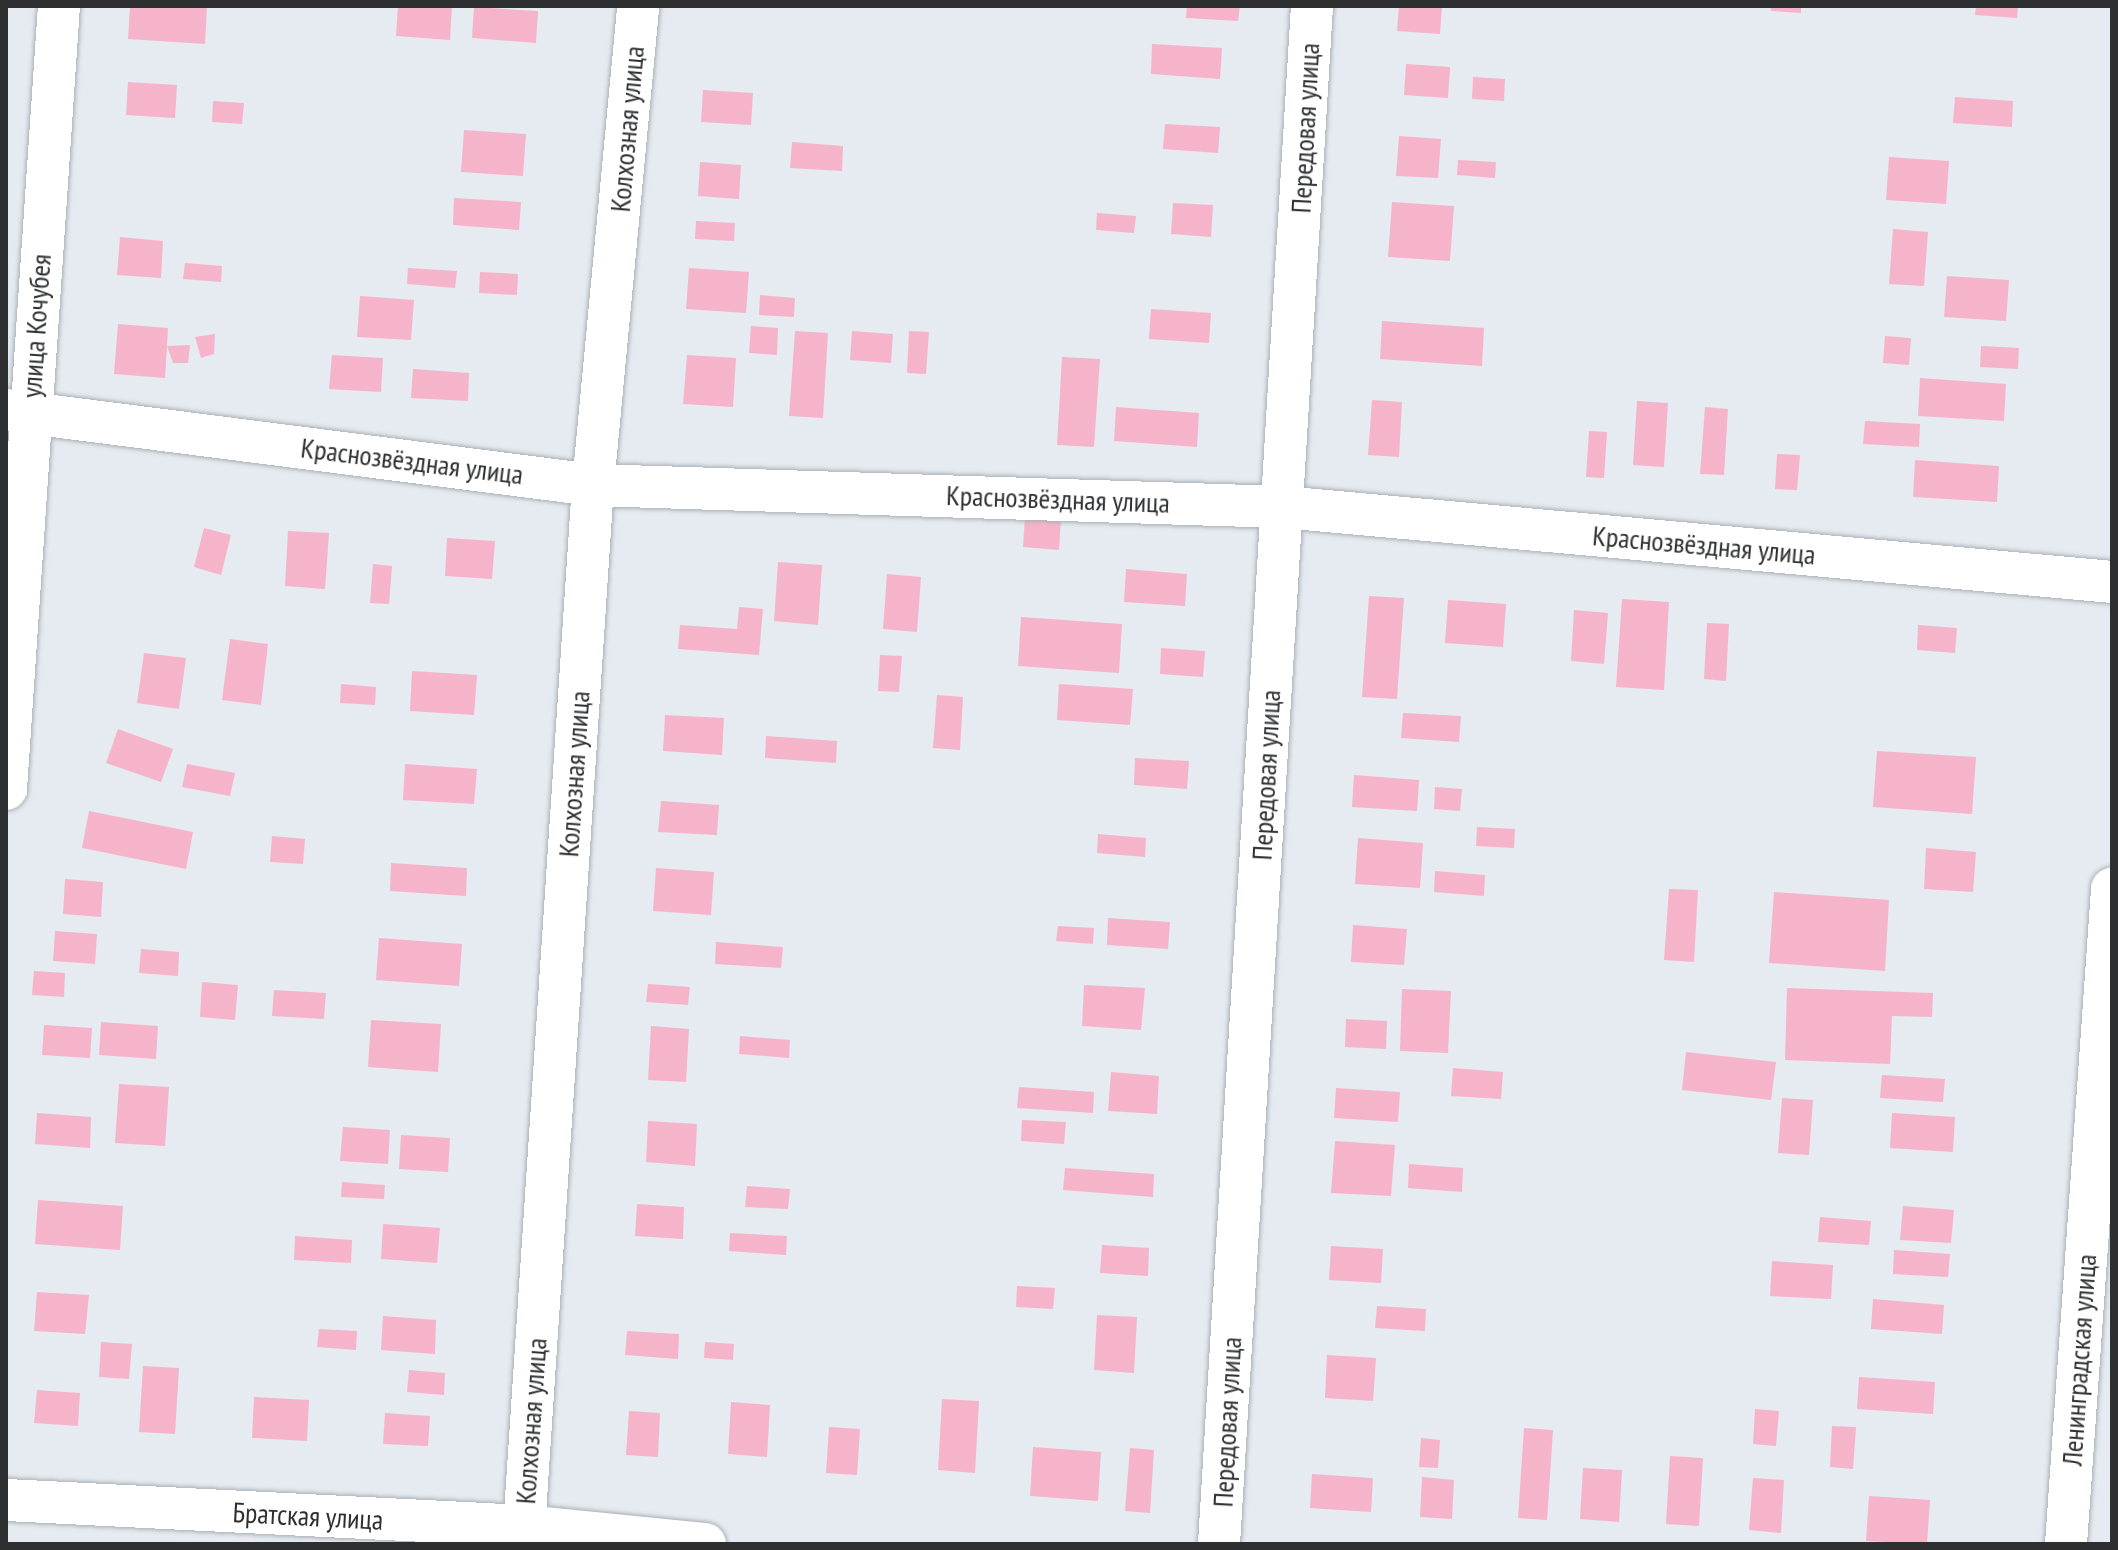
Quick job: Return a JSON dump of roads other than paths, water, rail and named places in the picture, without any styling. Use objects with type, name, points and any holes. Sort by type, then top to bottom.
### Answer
[{"type":"street","name":"улица Кочубея","points":[[6,789],[18,411],[59,6]]},
{"type":"street","name":"Колхозная улица","points":[[524,1535],[593,485],[638,6]]},
{"type":"street","name":"Передовая улица","points":[[1219,1544],[1312,6]]},
{"type":"street","name":"Краснозвёздная улица","points":[[18,411],[593,485],[1282,507],[2112,582]]},
{"type":"street","name":"Ленинградская улица","points":[[2066,1544],[2112,889]]},
{"type":"street","name":"Братская улица","points":[[6,1500],[705,1544]]}]
